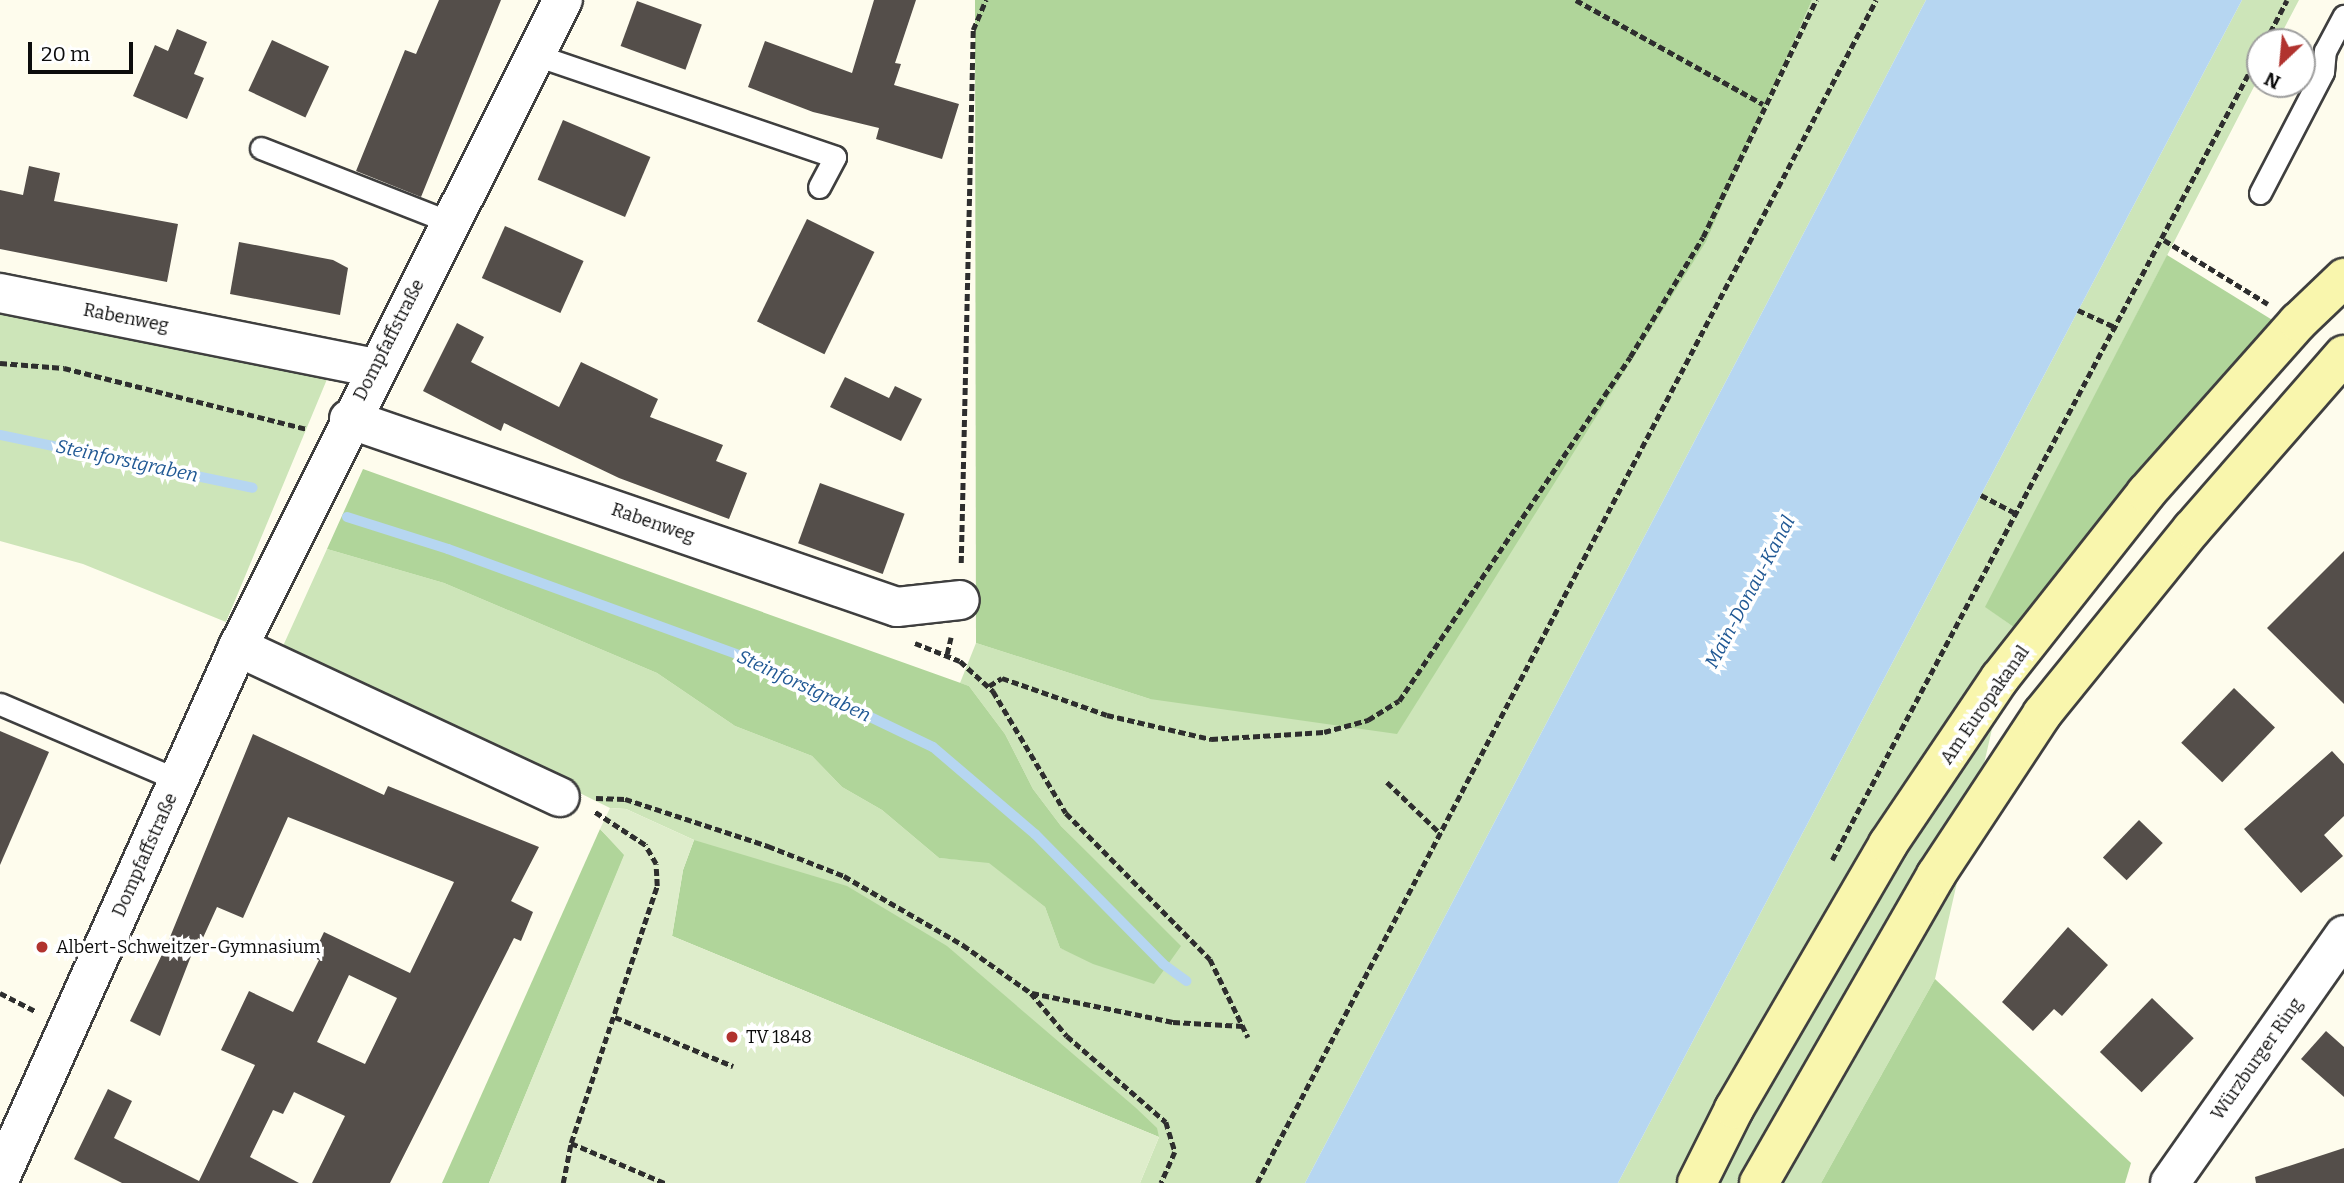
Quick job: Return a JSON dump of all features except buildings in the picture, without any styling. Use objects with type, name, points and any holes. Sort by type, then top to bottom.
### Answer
[{"type":"main road","name":"Am Europakanal","points":[[1697,1183],[1734,1110],[1888,844],[2000,678],[2146,493],[2298,322],[2344,278]]},
{"type":"main road","points":[[1759,1183],[1936,875],[2042,714],[2192,529],[2344,355]]},
{"type":"street","name":"Dompfaffstraße","points":[[0,1178],[238,648],[375,368],[533,54],[563,0]]},
{"type":"street","name":"Rabenweg","points":[[0,293],[375,368]]},
{"type":"street","name":"Rabenweg","points":[[344,430],[897,607],[960,600]]},
{"type":"street","points":[[238,648],[560,797]]},
{"type":"street","name":"Würzburger Ring","points":[[2170,1183],[2344,934]]},
{"type":"lane","points":[[2260,192],[2323,72],[2325,51],[2344,16]]},
{"type":"lane","points":[[533,54],[835,157],[819,187]]},
{"type":"lane","points":[[261,148],[450,222]]},
{"type":"lane","points":[[0,705],[178,780]]},
{"type":"path","points":[[947,654],[960,600],[973,30],[986,0]]},
{"type":"path","points":[[1576,0],[1763,104]]},
{"type":"path","points":[[989,686],[1002,678],[1107,715],[1211,739],[1324,732],[1368,720],[1399,701],[1630,357],[1703,237],[1763,104],[1816,0]]},
{"type":"path","points":[[1257,1183],[1876,0]]},
{"type":"path","points":[[2272,28],[2287,0]]},
{"type":"path","points":[[1826,872],[2164,240],[2246,79]]},
{"type":"path","points":[[2164,240],[2298,322]]},
{"type":"path","points":[[2078,310],[2117,328]]},
{"type":"path","points":[[0,363],[75,371],[277,419],[344,430]]},
{"type":"path","points":[[1981,495],[2017,514]]},
{"type":"path","points":[[907,640],[947,654],[989,686],[1015,722],[1053,795],[1198,944],[1224,983],[1248,1037]]},
{"type":"path","points":[[1387,782],[1440,833]]},
{"type":"path","points":[[560,797],[625,799],[844,876],[908,910],[1031,993],[1067,1036],[1166,1122],[1175,1152],[1161,1183]]},
{"type":"path","points":[[560,797],[625,828],[645,845],[656,864],[657,886],[571,1143],[563,1183]]},
{"type":"path","points":[[1031,993],[1173,1022],[1243,1027]]},
{"type":"path","points":[[615,1017],[733,1066]]},
{"type":"path","points":[[571,1143],[665,1183]]},
{"type":"green space","points":[[975,0],[1812,0],[1707,240],[1397,734],[1150,699],[976,643]]},
{"type":"green space","points":[[1812,0],[1926,0],[1305,1183],[1140,1183],[1159,1137],[694,840],[626,809],[610,808],[283,646],[327,549],[444,583],[657,673],[735,726],[812,756],[842,787],[882,810],[939,858],[989,862],[1045,907],[1060,948],[1154,983],[1106,872],[1061,826],[1033,789],[1005,734],[969,686],[960,683],[976,643],[1150,699],[1707,240]]},
{"type":"green space","points":[[2242,0],[2299,0],[2284,28],[2246,28],[2246,98],[2248,98],[1986,607],[2015,628],[1935,979],[1821,1183],[1618,1183]]},
{"type":"green space","points":[[2167,255],[2274,321],[2015,628],[1985,607]]},
{"type":"green space","points":[[0,293],[335,360],[226,622],[83,564],[0,541]]},
{"type":"green space","points":[[363,469],[969,686],[1005,734],[1033,789],[1061,826],[1181,946],[1154,984],[1093,964],[1060,948],[1045,907],[989,863],[939,858],[882,810],[842,787],[812,756],[735,726],[657,673],[444,583],[327,549]]},
{"type":"green space","name":"TV 1848","points":[[610,808],[626,809],[694,840],[683,870],[672,936],[1159,1137],[1140,1183],[489,1183],[624,855],[600,829]]},
{"type":"green space","points":[[600,829],[625,854],[489,1183],[442,1183]]},
{"type":"green space","points":[[694,840],[847,886],[947,946],[1136,1108],[1157,1128],[1159,1137],[672,936],[683,870]]},
{"type":"green space","points":[[1935,979],[2131,1163],[2125,1183],[1821,1183]]},
{"type":"water","name":"Main-Donau-Kanal","points":[[1926,0],[2242,0],[1618,1183],[1305,1183]]},
{"type":"waterway","name":"Steinforstgraben","points":[[0,435],[253,488]]},
{"type":"waterway","name":"Steinforstgraben","points":[[347,517],[448,549],[745,657],[933,747],[1035,834],[1163,964],[1186,981]]},
{"type":"place","name":"Albert-Schweitzer-Gymnasium","points":[[42,947]]},
{"type":"place","name":"TV 1848","points":[[732,1037]]}]
